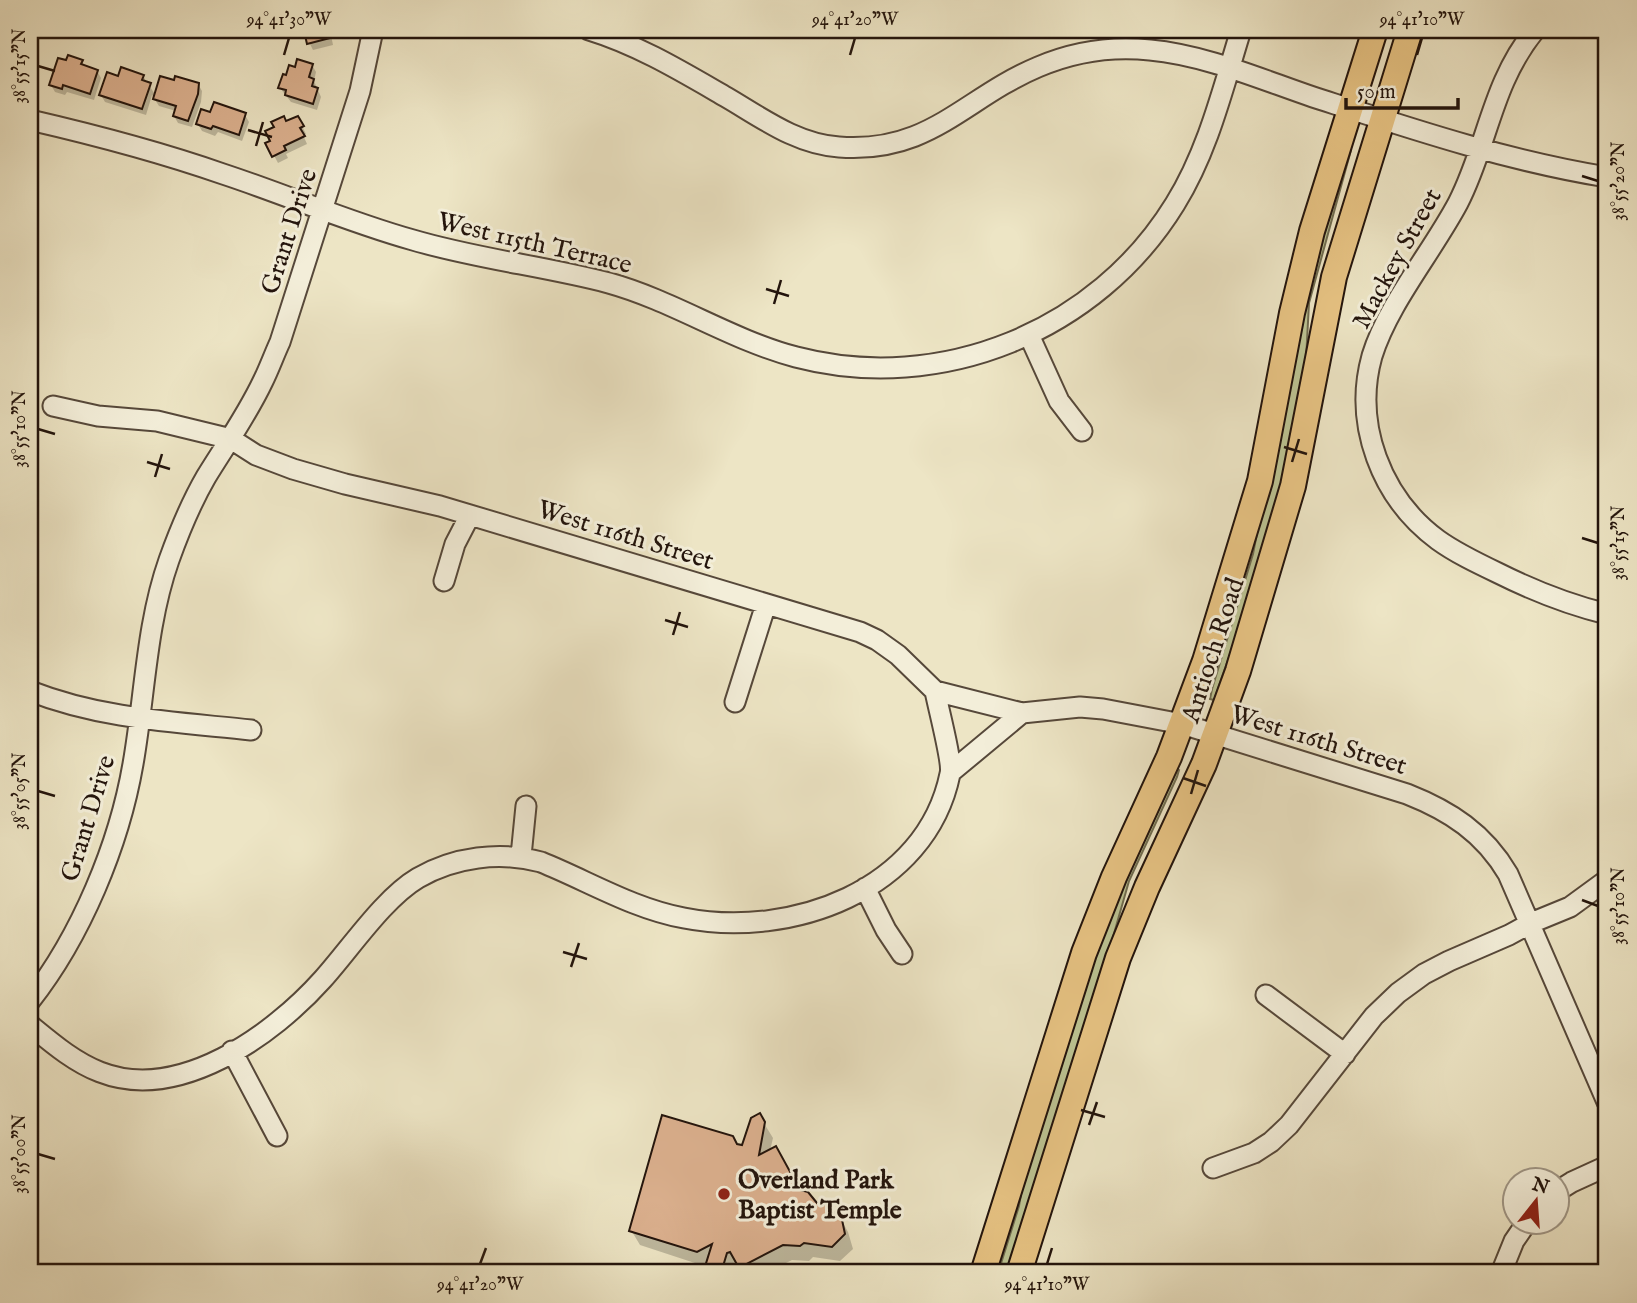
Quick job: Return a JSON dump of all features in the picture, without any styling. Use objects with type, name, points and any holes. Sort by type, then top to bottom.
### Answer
[{"type":"main road","name":"Antioch Road","points":[[983,1273],[1089,940],[1114,877],[1155,792],[1205,660],[1260,481],[1301,273],[1312,231],[1375,30]]},
{"type":"main road","name":"Antioch Road","points":[[1019,1273],[1118,958],[1216,734],[1238,671],[1284,520],[1303,445],[1334,278],[1410,30]]},
{"type":"street","name":"Grant Drive","points":[[30,1001],[66,945],[109,854],[126,798],[156,605],[169,562],[205,480],[263,382],[279,342],[360,91],[373,30]]},
{"type":"street","points":[[589,30],[648,52],[788,134],[815,143],[843,147],[890,144],[926,133],[1038,67],[1090,52],[1116,49],[1152,50],[1229,69],[1479,148],[1548,167],[1607,177]]},
{"type":"street","name":"West 115th Terrace","points":[[30,120],[171,156],[416,241],[612,284],[657,300],[756,344],[796,357],[836,365],[883,368],[929,365],[998,349],[1053,323],[1122,271],[1151,240],[1176,203],[1196,164],[1241,30]]},
{"type":"street","name":"Mackey Street","points":[[1535,30],[1510,67],[1496,95],[1459,201],[1377,342],[1367,385],[1369,432],[1383,476],[1411,516],[1450,548],[1517,583],[1607,614]]},
{"type":"street","points":[[1029,335],[1059,401],[1082,431]]},
{"type":"street","points":[[52,406],[98,416],[157,421],[231,439]]},
{"type":"street","name":"West 116th Street","points":[[231,439],[256,455],[293,469],[470,515],[860,632],[898,655],[935,691],[1023,713],[1091,708],[1182,724],[1407,794],[1434,805],[1458,819],[1499,858],[1531,923],[1607,1102]]},
{"type":"street","points":[[444,581],[455,544],[470,515]]},
{"type":"street","points":[[735,702],[766,604]]},
{"type":"street","points":[[30,691],[71,706],[140,718],[251,730]]},
{"type":"street","points":[[30,1025],[67,1055],[101,1072],[152,1080],[200,1069],[270,1028],[298,1005],[391,901],[418,878],[444,866],[477,858],[521,856],[658,912],[719,923],[760,923],[796,917],[843,900],[897,866],[915,848],[941,804],[951,772],[935,691]]},
{"type":"street","points":[[951,772],[1023,713]]},
{"type":"street","points":[[521,856],[526,806]]},
{"type":"street","points":[[1213,1168],[1254,1153],[1271,1142],[1306,1107],[1345,1054],[1398,993],[1424,974],[1570,907],[1607,880]]},
{"type":"street","points":[[865,888],[886,930],[902,954]]},
{"type":"street","points":[[1266,995],[1345,1054]]},
{"type":"street","points":[[232,1051],[277,1136]]},
{"type":"street","points":[[1570,1183],[1607,1166]]},
{"type":"street","points":[[1501,1273],[1518,1236]]},
{"type":"green space","points":[[1347,148],[1351,150],[1309,303],[1306,360],[1287,465],[1239,628],[1214,700],[1210,699],[1212,689],[1253,554],[1295,339]]},
{"type":"green space","points":[[1174,768],[1179,770],[1177,777],[1129,881],[1007,1273],[998,1273],[1019,1206],[1027,1159],[1107,911]]},
{"type":"building","points":[[298,30],[328,30],[330,38],[307,44],[304,31]]},
{"type":"building","points":[[68,55],[83,60],[81,64],[98,70],[90,94],[63,85],[62,89],[49,85],[58,58],[66,60]]},
{"type":"building","points":[[297,59],[313,64],[309,77],[314,79],[312,86],[318,88],[313,104],[285,95],[286,90],[278,88],[283,74],[286,75],[289,65],[295,67]]},
{"type":"building","points":[[121,67],[144,75],[142,80],[151,83],[142,109],[99,95],[107,72],[118,76]]},
{"type":"building","points":[[160,76],[174,80],[175,76],[199,83],[188,121],[173,116],[176,106],[153,99]]},
{"type":"building","points":[[214,102],[246,113],[239,135],[213,126],[211,129],[196,124],[201,109],[210,112]]},
{"type":"building","points":[[284,116],[286,121],[298,116],[304,126],[300,128],[305,136],[284,146],[286,150],[272,157],[265,143],[270,141],[265,131],[274,127],[271,122]]},
{"type":"building","name":"Overland Park Baptist Temple","points":[[760,1113],[765,1122],[759,1155],[776,1146],[800,1190],[808,1192],[817,1203],[829,1206],[831,1211],[841,1215],[845,1234],[832,1247],[804,1243],[800,1246],[783,1245],[739,1268],[730,1252],[727,1253],[721,1273],[703,1273],[712,1244],[697,1252],[629,1231],[662,1115],[733,1136],[737,1144],[742,1145],[751,1118]]},
{"type":"place","name":"Overland Park Baptist Temple","points":[[724,1194]]}]
